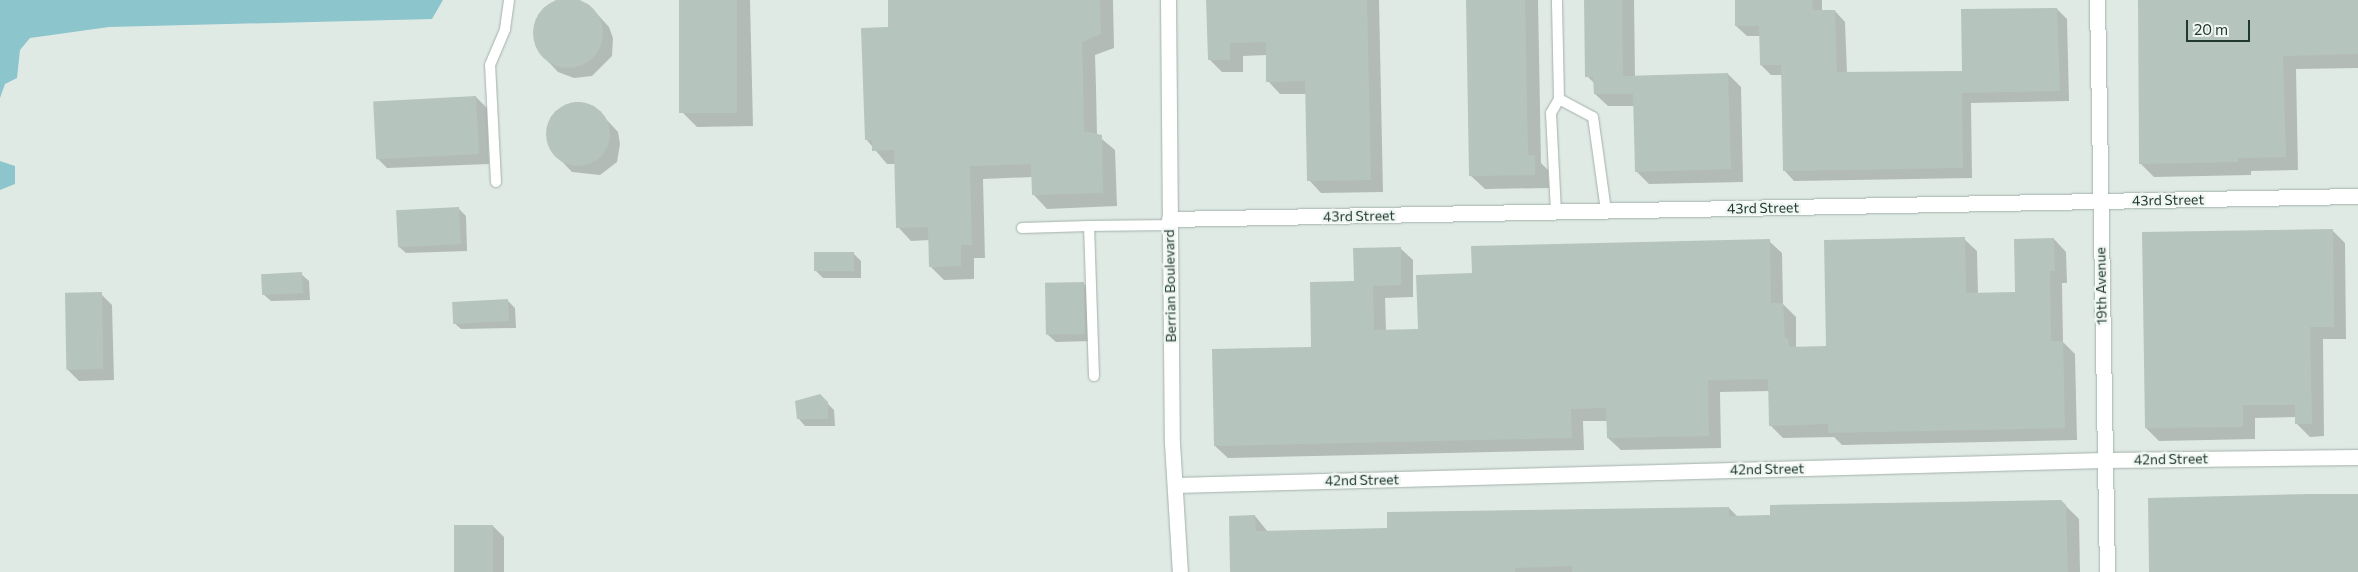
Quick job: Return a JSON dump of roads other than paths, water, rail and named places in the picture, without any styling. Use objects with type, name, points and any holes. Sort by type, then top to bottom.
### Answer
[{"type":"street","name":"Berrian Boulevard","points":[[1168,0],[1169,222],[1175,485],[1180,572]]},
{"type":"street","name":"19th Avenue","points":[[2097,0],[2099,201],[2107,572]]},
{"type":"street","name":"43rd Street","points":[[1169,222],[1556,212],[2358,196]]},
{"type":"street","name":"42nd Street","points":[[1175,485],[2104,460],[2358,457]]},
{"type":"lane","points":[[496,182],[490,65],[505,29],[509,0]]},
{"type":"lane","points":[[1556,212],[1551,113],[1559,100],[1557,0]]},
{"type":"lane","points":[[1559,100],[1593,117],[1606,211]]},
{"type":"lane","points":[[1022,228],[1169,222]]},
{"type":"lane","points":[[1089,226],[1094,376]]},
{"type":"water","points":[[0,0],[443,0],[432,19],[109,27],[30,38],[20,50],[17,78],[5,84],[0,98]]},
{"type":"water","points":[[0,161],[15,166],[15,184],[0,190]]}]
